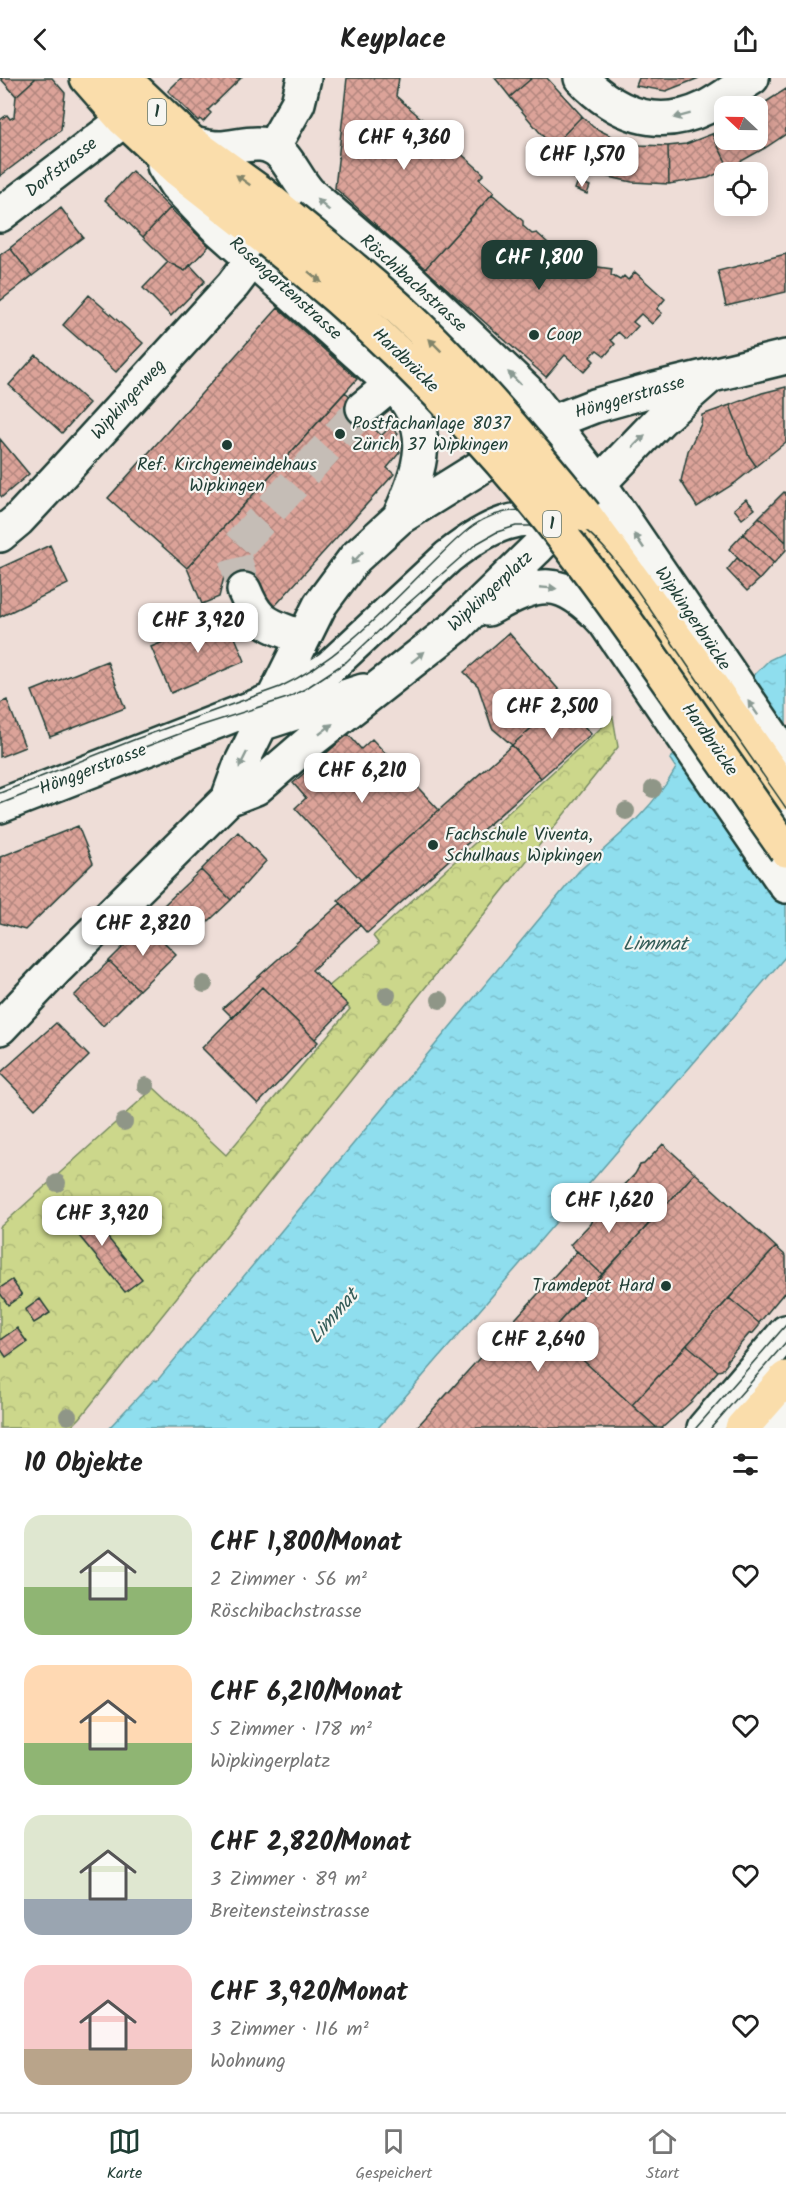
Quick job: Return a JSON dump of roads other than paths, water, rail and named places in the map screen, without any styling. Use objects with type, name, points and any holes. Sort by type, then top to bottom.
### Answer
[{"type":"main road","name":"1","points":[[87,78],[124,120]]},
{"type":"main road","name":"1","points":[[123,78],[193,144]]},
{"type":"main road","name":"Hardbrücke","points":[[124,120],[260,251],[320,281],[398,352],[482,440],[597,582],[786,850]]},
{"type":"main road","name":"Hardbrücke","points":[[193,144],[289,216],[364,278],[407,317],[480,391],[592,524],[707,680],[786,793]]},
{"type":"main road","points":[[742,1428],[786,1378]]},
{"type":"street","points":[[193,144],[222,148],[260,143],[273,147],[298,103],[304,78]]},
{"type":"street","points":[[581,78],[597,95],[624,111],[653,118],[678,118],[705,108],[752,78]]},
{"type":"street","name":"Dorfstrasse","points":[[0,215],[124,120]]},
{"type":"street","name":"Röschibachstrasse","points":[[273,147],[281,154],[309,193],[407,277],[484,349],[526,390],[553,422]]},
{"type":"street","name":"Rosengartenstrasse","points":[[260,251],[409,404],[418,423],[422,443],[412,488],[399,518]]},
{"type":"street","name":"Wipkingerweg","points":[[0,535],[18,520],[61,474],[233,285],[260,251]]},
{"type":"street","name":"Hönggerstrasse","points":[[553,422],[594,406],[786,357]]},
{"type":"street","name":"Hönggerstrasse","points":[[599,483],[660,420],[709,376]]},
{"type":"street","points":[[363,408],[392,384]]},
{"type":"street","points":[[553,422],[599,483]]},
{"type":"street","points":[[186,733],[220,702],[244,692],[261,680],[356,558],[399,518],[553,422]]},
{"type":"street","points":[[269,711],[330,667],[447,557],[468,541],[500,523],[524,518],[560,524],[553,422]]},
{"type":"street","name":"Wipkingerplatz","points":[[228,799],[256,788],[457,626],[599,483]]},
{"type":"street","name":"Wipkingerbrücke","points":[[599,483],[786,756]]},
{"type":"street","name":"Wipkingerbrücke","points":[[560,524],[588,541],[684,670],[786,818]]},
{"type":"street","points":[[457,626],[525,589],[545,586],[565,591],[590,606],[604,621],[786,886]]},
{"type":"street","points":[[244,590],[251,607],[262,621],[302,625],[321,645],[330,667],[344,680],[379,687]]},
{"type":"street","points":[[0,1028],[57,968],[228,799],[240,766],[269,711],[302,625]]},
{"type":"street","name":"Wipkingerplatz","points":[[186,733],[225,737],[269,711],[292,713],[379,687]]},
{"type":"street","name":"Hönggerstrasse","points":[[0,806],[186,733]]},
{"type":"street","points":[[704,1428],[786,1332]]},
{"type":"street","points":[[774,1428],[786,1414]]},
{"type":"water","name":"Limmat","points":[[786,652],[786,956],[378,1428],[109,1428],[154,1380],[157,1381],[579,871],[632,824],[656,797],[676,768],[670,759],[769,660]]},
{"type":"tunnel","points":[[244,590],[233,551],[363,408]]},
{"type":"tram line","points":[[0,793],[136,739],[280,687],[301,676],[358,634],[474,525],[499,514],[526,510],[552,513],[565,518],[577,524],[603,547],[641,597],[786,808]]},
{"type":"tram line","points":[[0,804],[200,726],[287,698],[305,689],[346,662],[476,544],[497,532],[516,526],[537,526],[554,529],[566,535],[594,557],[638,612],[786,827]]},
{"type":"tram line","points":[[696,1428],[786,1325]]},
{"type":"tram line","points":[[711,1428],[786,1342]]},
{"type":"place","name":"Coop","points":[[534,335]]},
{"type":"place","name":"Postfachanlage 8037 Zürich 37 Wipkingen","points":[[340,434]]},
{"type":"place","name":"Ref. Kirchgemeindehaus Wipkingen","points":[[227,445]]},
{"type":"place","name":"Fachschule Viventa, Schulhaus Wipkingen","points":[[433,845]]},
{"type":"place","name":"Tramdepot Hard","points":[[666,1286]]}]
